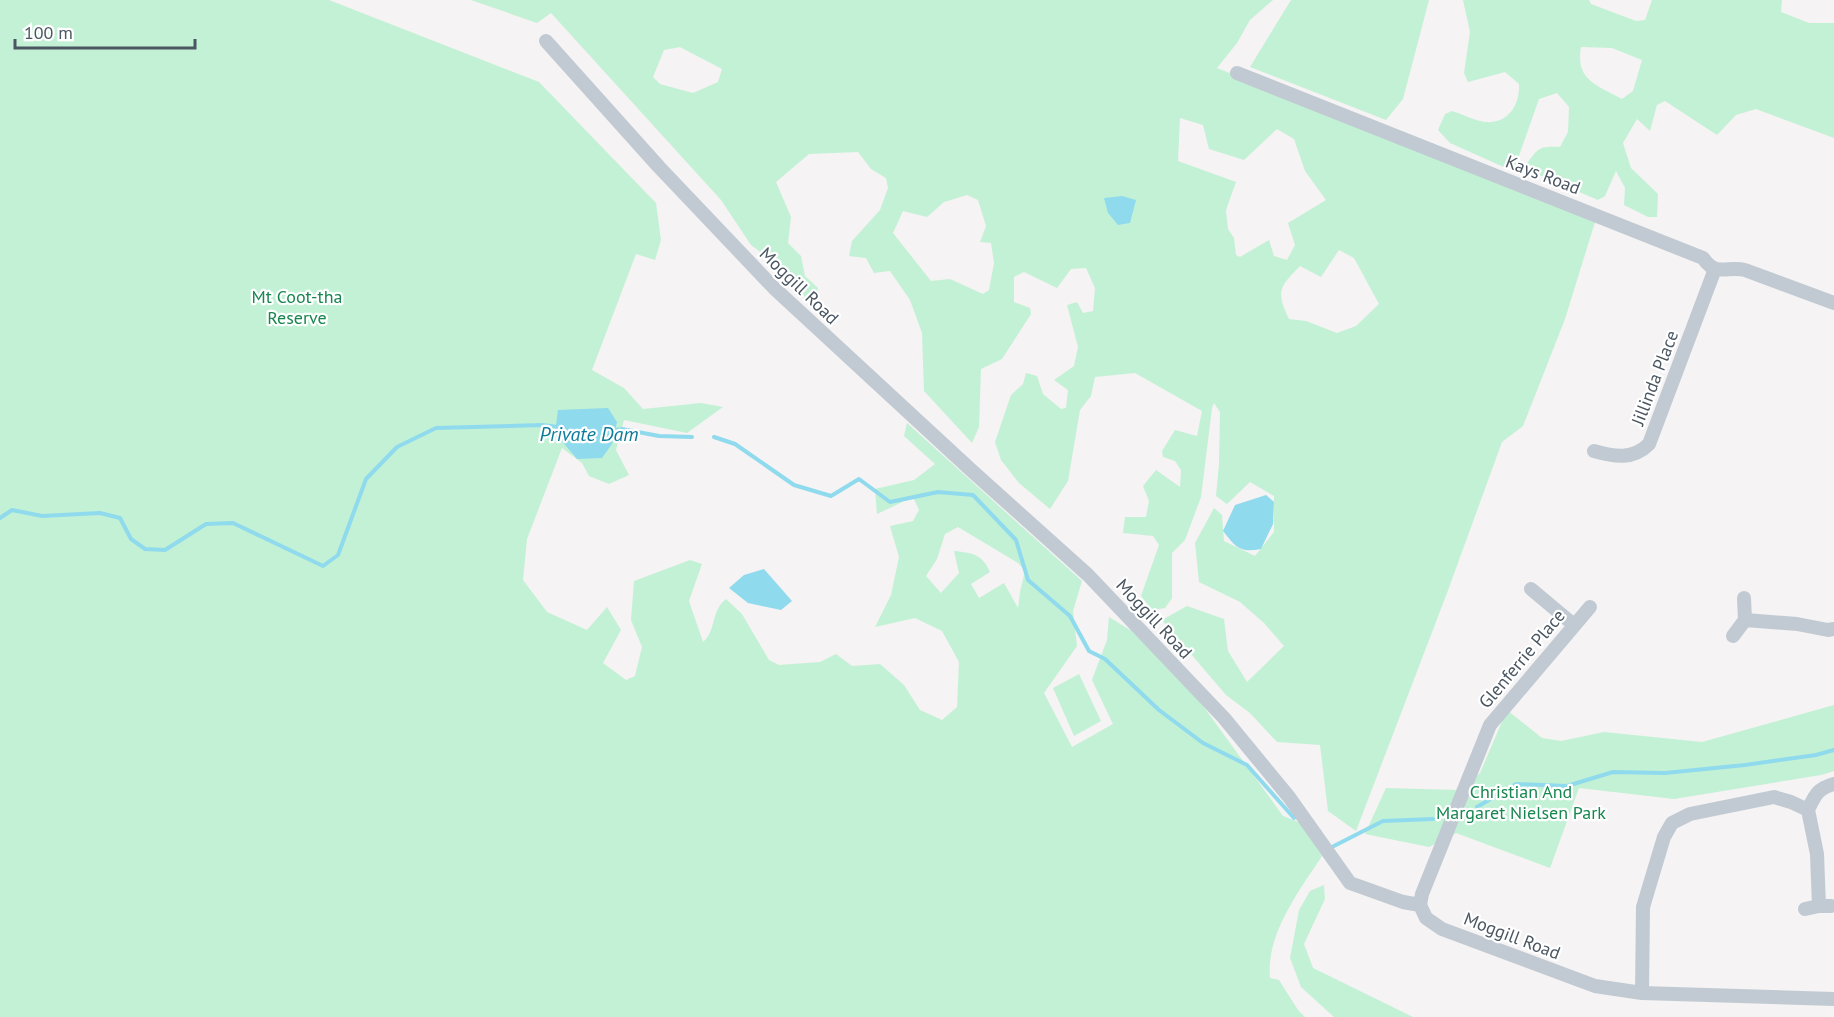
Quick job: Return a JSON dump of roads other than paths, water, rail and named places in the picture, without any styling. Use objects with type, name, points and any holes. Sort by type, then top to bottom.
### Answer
[{"type":"street","name":"Moggill Road","points":[[546,41],[659,167],[774,288],[962,463],[1088,575],[1224,718],[1295,806],[1350,883],[1403,902],[1420,905],[1426,918],[1442,929],[1595,986],[1642,993],[1834,999]]},
{"type":"street","name":"Kays Road","points":[[1236,73],[1703,258],[1708,266],[1714,269]]},
{"type":"street","points":[[1714,269],[1722,271],[1731,267],[1745,270],[1834,303]]},
{"type":"street","name":"Jillinda Place","points":[[1594,451],[1622,456],[1640,453],[1649,444],[1714,269]]},
{"type":"street","points":[[1532,589],[1574,625]]},
{"type":"street","points":[[1733,636],[1745,620],[1744,598]]},
{"type":"street","name":"Glenferrie Place","points":[[1420,905],[1490,725],[1590,607]]},
{"type":"street","points":[[1745,620],[1834,629]]},
{"type":"street","points":[[1818,907],[1816,854],[1808,810],[1815,795],[1823,787],[1834,784]]},
{"type":"street","points":[[1642,993],[1643,907],[1664,837],[1672,823],[1690,814],[1774,797],[1808,810]]},
{"type":"water","points":[[1122,196],[1136,200],[1130,223],[1118,225],[1108,213],[1104,198]]},
{"type":"water","name":"Private Dam","points":[[608,408],[617,422],[612,444],[602,458],[577,459],[555,433],[558,410]]},
{"type":"water","points":[[1266,495],[1274,502],[1273,524],[1261,549],[1239,548],[1223,531],[1235,505]]},
{"type":"water","points":[[764,569],[792,601],[781,610],[748,603],[729,588],[744,575]]},
{"type":"waterway","points":[[0,518],[12,510],[42,516],[100,513],[120,518],[131,539],[145,549],[165,550],[206,524],[233,523],[323,566],[338,555],[366,479],[397,447],[436,428],[542,425],[559,427]]},
{"type":"waterway","points":[[611,431],[622,429],[659,436],[692,437]]},
{"type":"waterway","points":[[714,437],[735,444],[794,485],[831,496],[859,479],[890,502],[938,492],[973,495],[1016,540],[1028,580],[1070,616],[1089,651],[1105,659],[1159,710],[1203,743],[1247,765],[1294,818]]},
{"type":"waterway","points":[[1477,807],[1516,784],[1567,786],[1613,772],[1665,773],[1745,765],[1816,755],[1834,750]]},
{"type":"waterway","points":[[1330,848],[1383,821],[1433,819]]},
{"type":"park label","name":"Mt Coot-tha Reserve","points":[[297,307]]},
{"type":"park label","name":"Christian And Margaret Nielsen Park","points":[[1521,802]]}]
